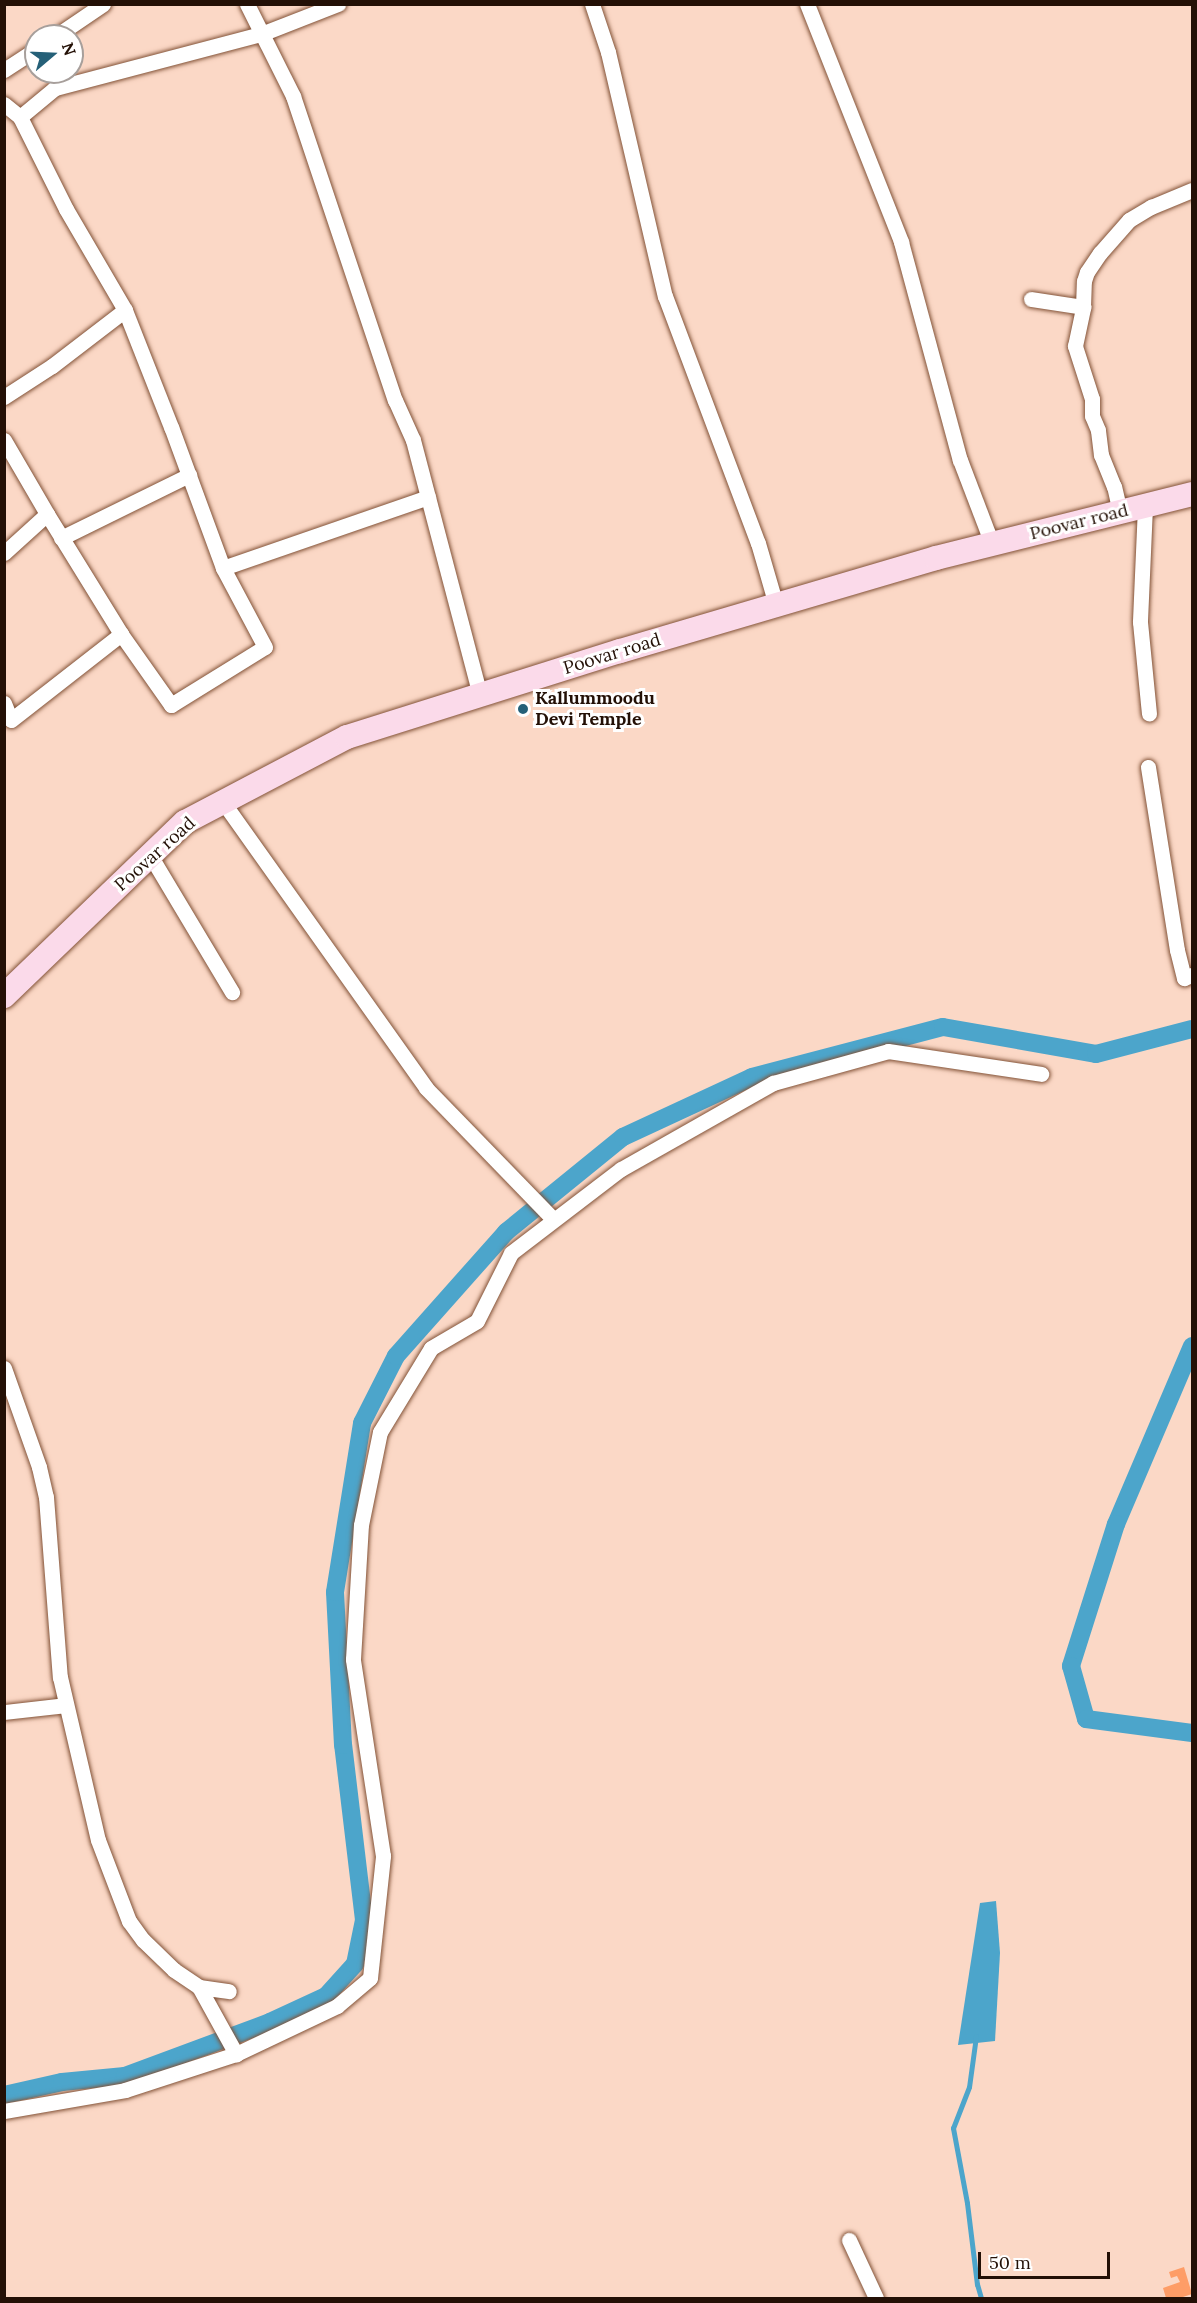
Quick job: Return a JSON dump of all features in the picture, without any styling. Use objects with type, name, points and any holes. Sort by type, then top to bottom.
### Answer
[{"type":"main road","name":"Poovar road","points":[[4,996],[185,822],[347,737],[776,605],[992,544],[1192,494]]},
{"type":"street","points":[[74,24],[103,4]]},
{"type":"street","points":[[247,4],[293,96],[394,400],[413,440],[480,695]]},
{"type":"street","points":[[20,117],[55,88],[261,34],[338,4]]},
{"type":"street","points":[[592,4],[608,52],[665,296],[758,543],[776,605]]},
{"type":"street","points":[[807,4],[901,242],[960,460],[992,544]]},
{"type":"street","points":[[4,70],[24,57]]},
{"type":"street","points":[[4,104],[20,117],[66,209],[124,310],[223,568],[265,647],[171,705],[121,634],[61,538],[4,440]]},
{"type":"street","points":[[1120,512],[1114,486],[1101,455],[1098,430],[1092,416],[1092,399],[1075,346],[1083,307],[1086,272],[1129,220],[1160,203],[1192,190]]},
{"type":"street","points":[[1031,299],[1083,307]]},
{"type":"street","points":[[4,397],[52,366],[124,310]]},
{"type":"street","points":[[61,538],[189,475]]},
{"type":"street","points":[[223,568],[428,497]]},
{"type":"street","points":[[1145,506],[1140,622],[1149,714]]},
{"type":"street","points":[[4,553],[47,514]]},
{"type":"street","points":[[4,703],[11,720],[121,634]]},
{"type":"street","points":[[1148,767],[1177,950],[1184,978],[1192,975]]},
{"type":"street","points":[[223,802],[426,1088],[551,1217]]},
{"type":"street","points":[[150,855],[232,992]]},
{"type":"street","points":[[4,2111],[125,2090],[236,2054],[337,2006],[370,1978],[383,1856],[353,1659],[362,1525],[380,1432],[430,1348],[477,1321],[511,1253],[530,1241],[551,1217],[621,1169],[773,1083],[888,1051],[1041,1074]]},
{"type":"street","points":[[4,1368],[39,1467],[46,1497],[60,1677],[98,1840],[129,1921],[143,1940],[174,1970],[200,1987],[229,1991]]},
{"type":"street","points":[[4,1712],[66,1705]]},
{"type":"street","points":[[200,1987],[236,2054]]},
{"type":"street","points":[[849,2240],[876,2298]]},
{"type":"water","points":[[996,1901],[1000,1953],[995,2041],[958,2045],[980,1903]]},
{"type":"building","points":[[1184,2267],[1192,2294],[1180,2298],[1166,2298],[1163,2288],[1180,2282],[1177,2276],[1171,2278],[1169,2272]]},
{"type":"waterway","points":[[4,2095],[62,2082],[125,2076],[270,2022],[326,1996],[355,1964],[364,1920],[343,1745],[335,1592],[362,1423],[396,1356],[506,1232],[623,1137],[752,1077],[943,1027],[1096,1054],[1192,1029]]},
{"type":"waterway","points":[[1192,1346],[1116,1524],[1071,1666],[1086,1719],[1192,1733]]},
{"type":"waterway","points":[[976,2036],[969,2087],[953,2128],[981,2298]]},
{"type":"place","name":"Kallummoodu Devi Temple","points":[[523,709]]}]
